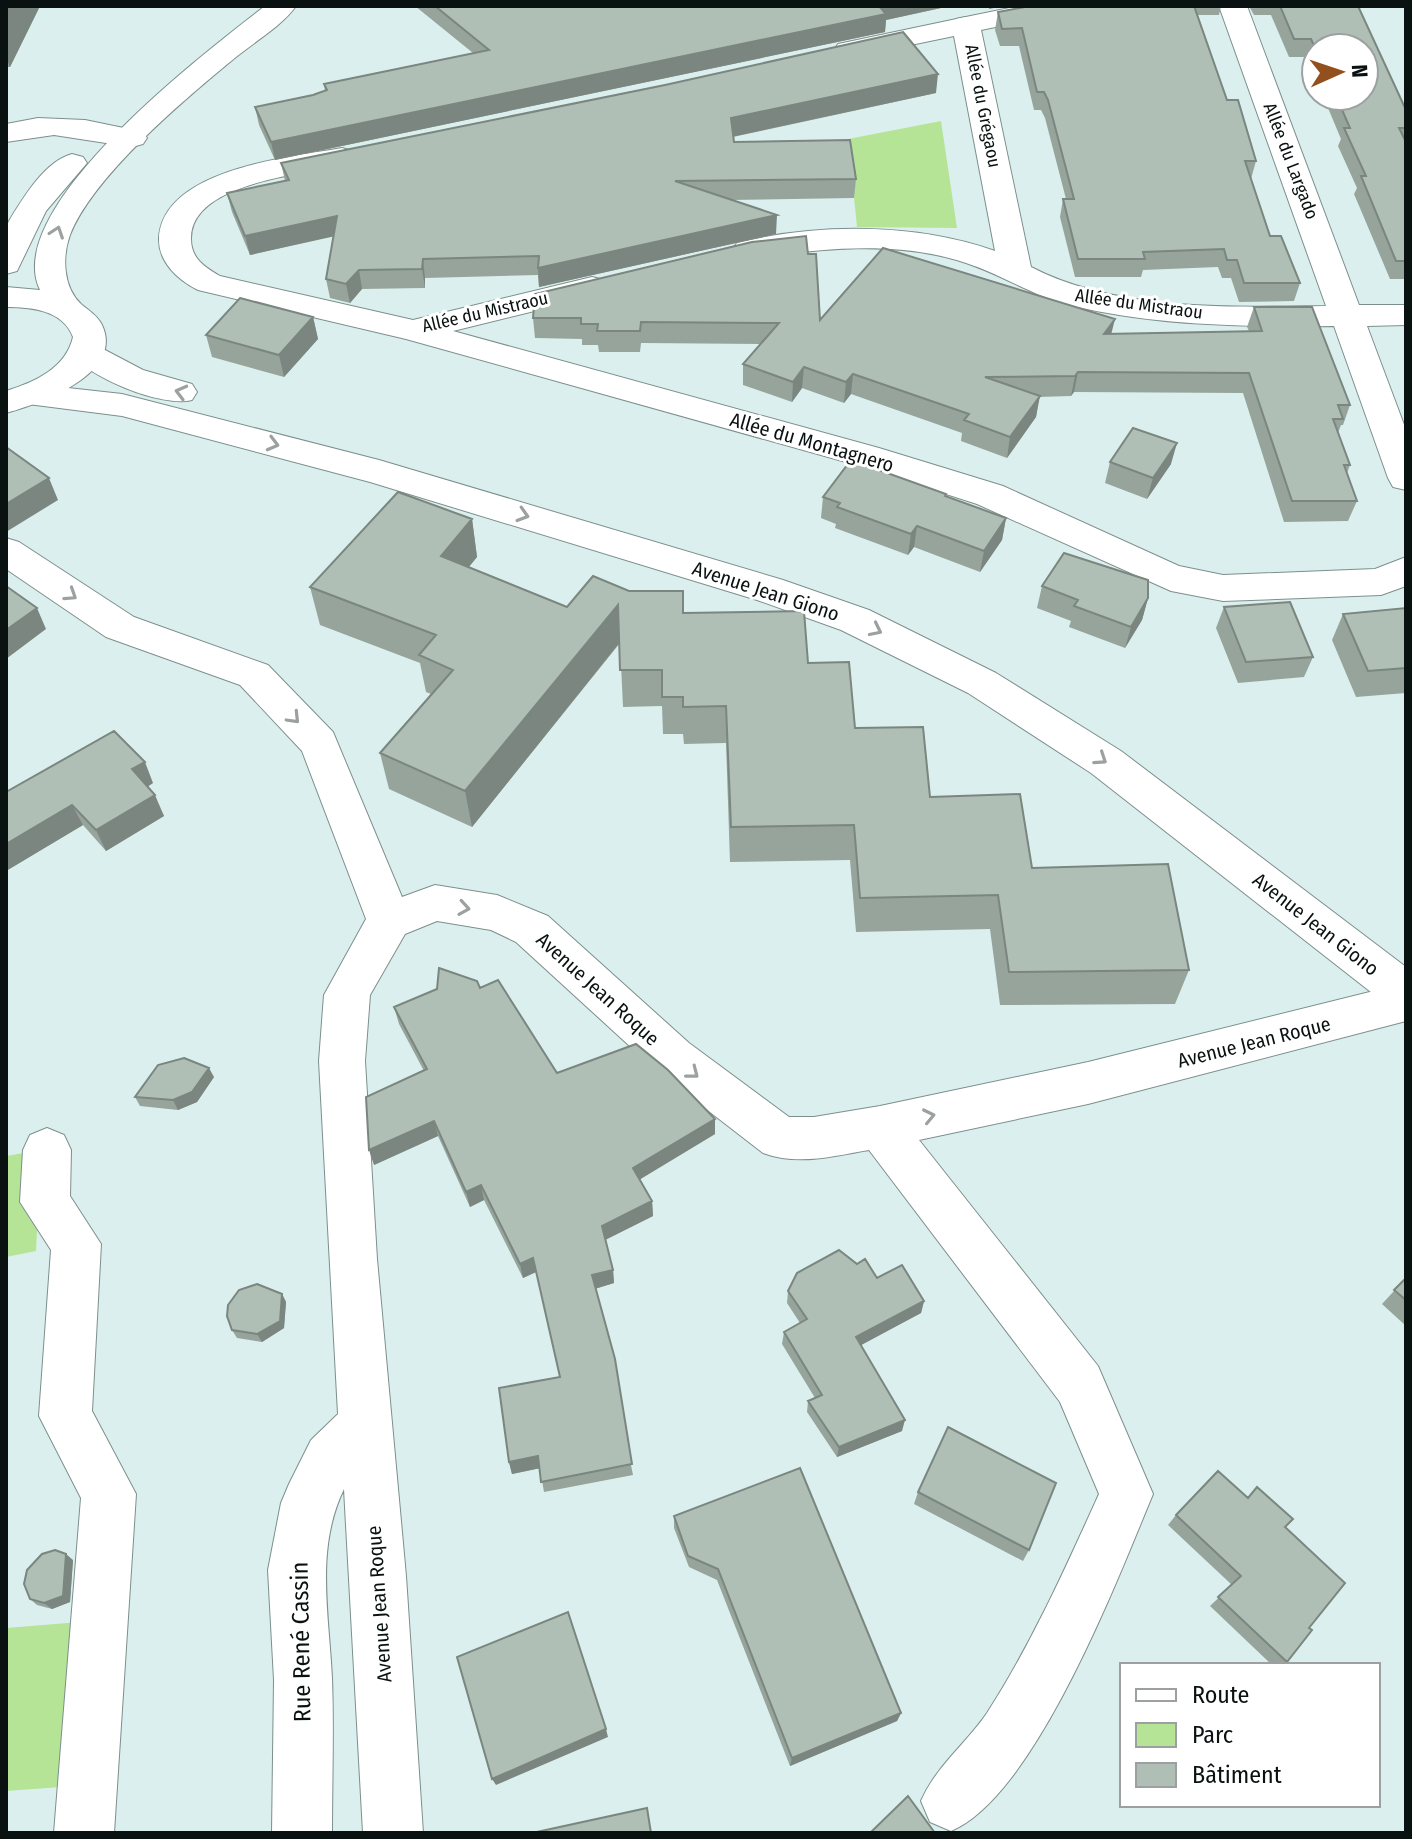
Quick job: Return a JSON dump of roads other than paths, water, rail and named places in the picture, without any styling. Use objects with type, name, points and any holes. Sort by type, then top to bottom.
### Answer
[{"type":"street","points":[[6,264],[17,230],[40,197],[146,88],[275,6]]},
{"type":"street","points":[[65,305],[52,282],[48,263],[59,223],[78,195],[186,85],[282,6]]},
{"type":"street","points":[[966,25],[1060,6]]},
{"type":"street","name":"Allée du Largado","points":[[1233,6],[1349,316]]},
{"type":"street","name":"Allée du Grégaou","points":[[816,58],[966,25],[1015,270]]},
{"type":"street","points":[[6,133],[38,125],[102,131],[132,138]]},
{"type":"street","name":"Allée du Montagnero","points":[[376,149],[227,182],[203,193],[177,220],[173,236],[179,261],[191,274],[209,283],[412,330],[866,456],[990,495],[1171,578],[1223,588],[1381,582],[1406,570]]},
{"type":"street","name":"Allée du Mistraou","points":[[721,257],[830,240],[897,243],[970,254],[1015,270],[1047,288],[1116,304],[1188,314],[1406,315]]},
{"type":"street","name":"Allée du Mistraou","points":[[412,330],[628,279]]},
{"type":"street","points":[[6,297],[39,297],[65,305],[81,317],[88,333],[86,351],[75,368],[57,383],[19,398]]},
{"type":"street","points":[[1349,316],[1406,478]]},
{"type":"street","name":"Avenue Jean Giono","points":[[86,351],[131,378],[686,535],[774,562],[879,600],[1004,661],[1128,740],[1406,954]]},
{"type":"street","name":"Avenue Jean Giono","points":[[19,398],[122,405],[379,472],[770,590],[855,620],[982,683],[1106,762],[1406,993]]},
{"type":"street","points":[[6,551],[120,627],[254,675],[319,743],[389,921]]},
{"type":"street","name":"Avenue Jean Roque","points":[[393,1833],[352,1259],[342,1061],[347,995],[361,965],[389,921],[435,903],[497,913],[532,929],[673,1057],[780,1138],[814,1138],[880,1127],[1148,1068],[1406,1002]]},
{"type":"street","points":[[880,1127],[1079,1384],[1126,1494],[1069,1627],[1006,1736],[951,1801]]},
{"type":"street","points":[[47,1150],[45,1202],[76,1244],[65,1416],[109,1494],[84,1833]]},
{"type":"street","name":"Rue René Cassin","points":[[302,1833],[303,1680],[296,1570],[308,1503],[330,1459],[366,1424]]}]
